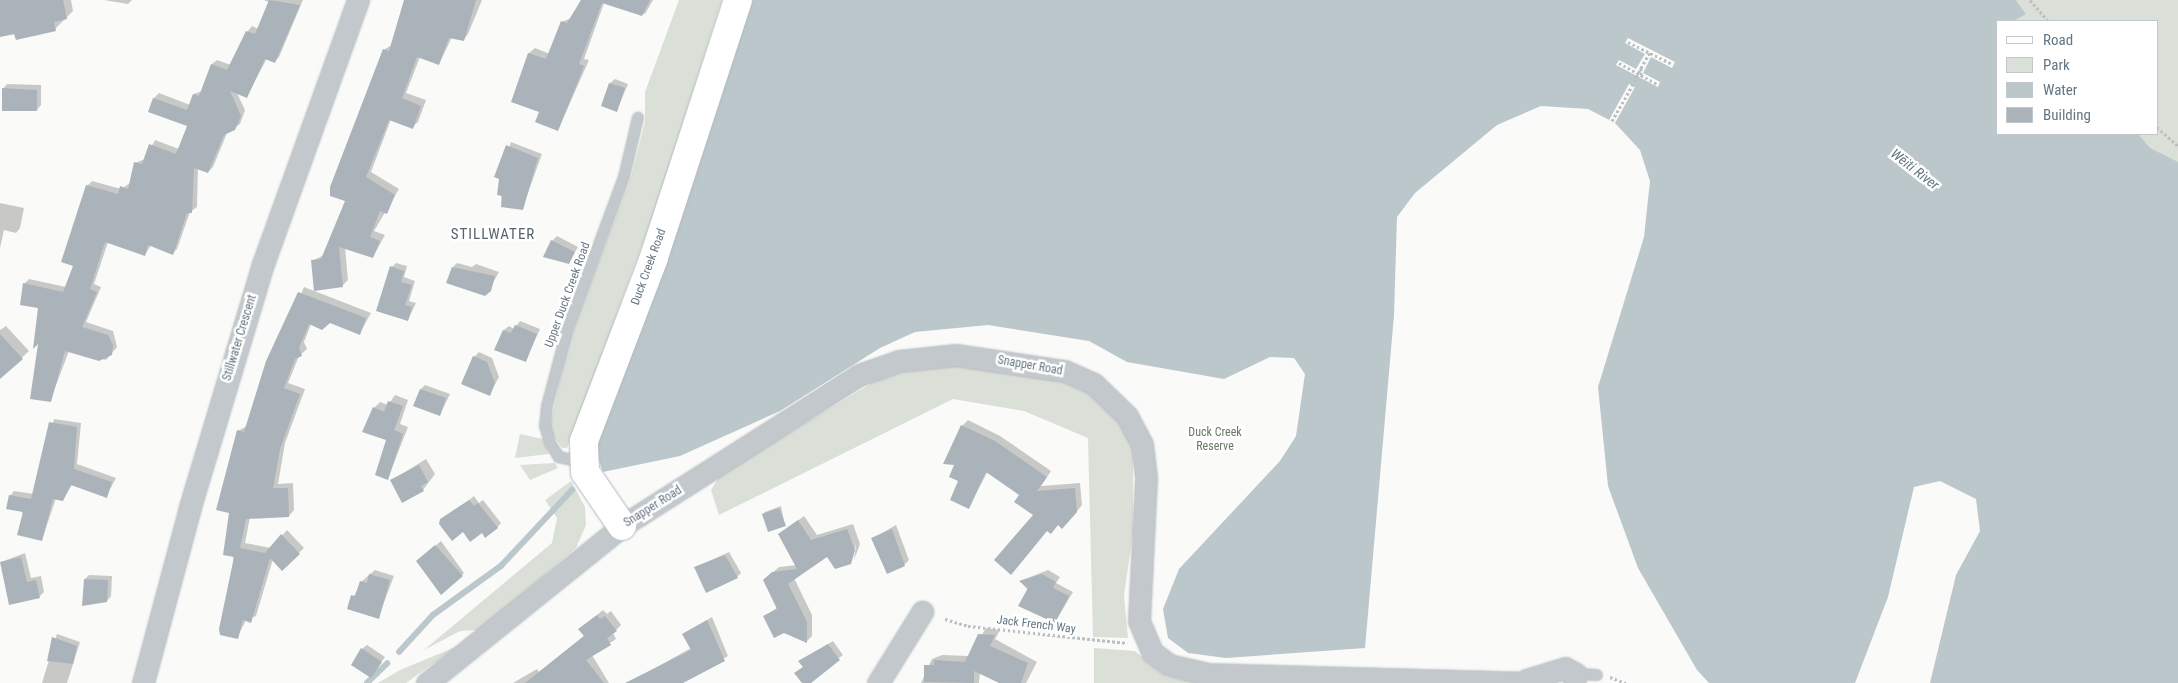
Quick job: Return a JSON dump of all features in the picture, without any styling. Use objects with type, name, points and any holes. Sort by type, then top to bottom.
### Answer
[{"type":"street","name":"Stillwater Crescent","points":[[142,683],[190,507],[263,264],[358,0]]},
{"type":"street","name":"Duck Creek Road","points":[[582,462],[588,430],[653,260],[738,0]]},
{"type":"street","name":"Snapper Road","points":[[427,683],[622,526],[872,369],[911,358],[956,355],[1045,366],[1094,384],[1116,403],[1136,430],[1146,478],[1139,621],[1152,652],[1164,662],[1208,674],[1529,682],[1550,669],[1565,668],[1575,679]]},
{"type":"street","points":[[582,462],[601,500],[622,526]]},
{"type":"street","points":[[878,683],[922,612]]},
{"type":"lane","name":"Upper Duck Creek Road","points":[[582,462],[559,457],[550,443],[545,426],[548,406],[566,331],[624,178],[638,118]]},
{"type":"lane","points":[[1575,679],[1597,675]]},
{"type":"path","points":[[2030,0],[2047,20]]},
{"type":"path","points":[[1628,42],[1672,64]]},
{"type":"path","points":[[1612,121],[1650,52]]},
{"type":"path","points":[[1619,63],[1657,84]]},
{"type":"path","points":[[1641,68],[1641,75]]},
{"type":"path","points":[[2158,128],[2178,146]]},
{"type":"path","name":"Jack French Way","points":[[945,620],[1125,644]]},
{"type":"green space","points":[[679,0],[722,0],[652,219],[567,448],[562,448],[549,430],[569,340],[631,177],[645,122],[645,92]]},
{"type":"green space","points":[[2016,0],[2178,0],[2178,199],[2139,135],[2158,135],[2158,20],[2016,20],[2026,14]]},
{"type":"green space","points":[[946,364],[1035,370],[1085,386],[1118,421],[1133,449],[1133,532],[1124,596],[1128,638],[1093,637],[1088,438],[1024,411],[953,399],[719,515],[711,490],[720,475],[887,374]]},
{"type":"green space","points":[[520,434],[543,439],[549,454],[515,458]]},
{"type":"green space","points":[[555,463],[558,468],[530,480],[520,465]]},
{"type":"green space","points":[[571,481],[585,507],[586,525],[576,548],[480,630],[460,631],[424,650],[552,543],[557,518],[545,500]]},
{"type":"green space","points":[[458,646],[406,683],[378,683],[400,670]]},
{"type":"green space","points":[[1094,648],[1135,651],[1166,677],[1204,683],[1094,683]]},
{"type":"water","name":"Wēiti River","points":[[749,0],[2016,0],[2026,14],[2016,20],[1996,20],[1996,135],[2139,135],[2150,148],[2178,162],[2178,683],[1930,683],[1956,575],[1980,531],[1976,499],[1940,481],[1914,487],[1888,597],[1855,683],[1709,683],[1697,670],[1638,568],[1608,486],[1598,387],[1644,237],[1650,181],[1640,150],[1615,123],[1588,109],[1541,106],[1497,125],[1415,193],[1397,217],[1394,315],[1365,648],[1226,658],[1188,653],[1168,638],[1163,609],[1179,569],[1280,461],[1296,436],[1305,374],[1294,358],[1270,357],[1224,379],[1127,362],[1089,341],[988,325],[915,332],[880,348],[780,411],[680,456],[603,472],[593,444]]},
{"type":"pier","points":[[1628,38],[1675,62],[1672,68],[1651,57],[1643,73],[1660,82],[1658,87],[1616,65],[1619,60],[1636,69],[1645,54],[1625,43]]},
{"type":"pier","points":[[1629,84],[1635,87],[1615,123],[1609,120]]},
{"type":"building","points":[[0,0],[63,0],[67,19],[54,22],[56,31],[16,40],[14,34],[0,37]]},
{"type":"building","points":[[269,0],[300,5],[275,63],[265,59],[247,98],[230,91],[241,116],[235,130],[224,135],[208,173],[194,168],[192,213],[187,213],[173,255],[148,245],[145,256],[105,242],[90,289],[97,292],[82,327],[108,335],[113,345],[112,355],[99,361],[65,351],[51,402],[30,399],[38,344],[33,349],[38,308],[20,305],[23,283],[63,292],[73,266],[61,262],[86,185],[118,194],[120,186],[128,189],[134,162],[142,164],[149,144],[176,154],[187,126],[148,112],[153,98],[187,110],[193,94],[199,96],[211,64],[227,70],[246,31],[255,34]]},
{"type":"building","points":[[404,0],[476,0],[464,41],[449,38],[439,65],[417,57],[402,98],[421,106],[413,129],[389,120],[366,177],[395,195],[387,214],[380,211],[370,237],[380,241],[373,258],[339,247],[343,287],[314,291],[311,260],[321,259],[345,201],[330,196],[330,187],[383,49],[389,51]]},
{"type":"building","points":[[581,0],[650,0],[642,16],[602,3],[579,64],[584,66],[558,131],[535,122],[539,112],[511,102],[528,53],[546,59],[561,21],[567,23]]},
{"type":"building","points":[[609,83],[625,88],[617,112],[601,106]]},
{"type":"building","points":[[2,88],[37,90],[37,111],[2,111]]},
{"type":"building","points":[[506,145],[538,158],[523,210],[501,207],[502,196],[497,195],[499,179],[494,177]]},
{"type":"building","points":[[551,240],[575,252],[569,264],[543,257]]},
{"type":"building","points":[[390,266],[404,271],[401,282],[412,285],[405,305],[412,307],[408,321],[376,311]]},
{"type":"building","points":[[452,267],[495,276],[491,291],[485,296],[446,283]]},
{"type":"building","points":[[298,292],[366,318],[360,335],[330,323],[322,330],[309,324],[299,348],[302,356],[295,359],[284,388],[300,394],[280,449],[273,488],[288,488],[289,517],[246,519],[240,548],[265,553],[281,534],[300,554],[282,571],[270,558],[251,623],[243,620],[238,639],[220,635],[219,629],[234,557],[223,555],[229,513],[216,510],[237,430],[244,432],[266,361]]},
{"type":"building","points":[[515,325],[537,334],[526,362],[494,350],[503,330],[511,333]]},
{"type":"building","points":[[0,334],[23,359],[0,379]]},
{"type":"building","points":[[473,356],[487,362],[495,383],[490,396],[461,384]]},
{"type":"building","points":[[420,389],[446,398],[440,416],[413,406]]},
{"type":"building","points":[[388,401],[403,406],[394,430],[403,434],[388,480],[375,475],[386,440],[362,432],[373,407],[384,412]]},
{"type":"building","points":[[49,422],[77,427],[74,469],[112,482],[107,498],[71,485],[63,501],[53,499],[42,541],[17,535],[23,512],[6,509],[9,495],[31,499]]},
{"type":"building","points":[[961,425],[995,441],[1047,477],[1037,491],[1075,488],[1077,512],[1062,529],[1058,525],[1051,534],[1047,531],[1011,575],[994,560],[1033,515],[1014,502],[1019,495],[986,472],[969,509],[950,500],[958,481],[949,477],[954,465],[943,464]]},
{"type":"building","points":[[419,465],[428,482],[421,486],[424,491],[402,503],[390,480]]},
{"type":"building","points":[[469,500],[474,506],[478,503],[498,528],[485,538],[482,533],[470,542],[463,532],[452,541],[439,524],[440,519]]},
{"type":"building","points":[[779,508],[786,526],[768,532],[762,514]]},
{"type":"building","points":[[798,520],[811,540],[847,529],[855,550],[851,564],[835,569],[827,557],[788,584],[807,622],[807,643],[784,633],[774,638],[763,616],[777,609],[763,580],[772,572],[797,569],[778,534]]},
{"type":"building","points":[[892,529],[905,566],[887,574],[871,538]]},
{"type":"building","points":[[435,545],[463,576],[441,595],[416,561]]},
{"type":"building","points":[[725,555],[738,578],[706,593],[694,567]]},
{"type":"building","points":[[21,557],[27,582],[36,580],[40,598],[9,605],[0,562]]},
{"type":"building","points":[[369,574],[390,580],[379,619],[347,609],[351,595],[355,596],[360,581],[367,583]]},
{"type":"building","points":[[1042,574],[1056,582],[1053,588],[1069,596],[1055,623],[1018,606],[1028,588],[1019,581]]},
{"type":"building","points":[[84,579],[108,580],[107,602],[82,606]]},
{"type":"building","points":[[597,615],[600,619],[605,616],[617,631],[607,638],[611,645],[586,660],[604,683],[525,683],[584,636],[578,629]]},
{"type":"building","points":[[707,620],[725,661],[683,683],[625,683],[691,650],[682,634]]},
{"type":"building","points":[[978,634],[995,635],[990,646],[1028,663],[1021,683],[999,683],[974,671],[974,683],[924,682],[924,665],[934,665],[934,660],[965,662]]},
{"type":"building","points":[[52,637],[77,646],[73,664],[47,661]]},
{"type":"building","points":[[828,644],[840,660],[811,683],[802,683],[794,673],[803,667],[798,661]]},
{"type":"building","points":[[361,648],[382,662],[371,678],[351,665]]},
{"type":"waterway","points":[[399,652],[433,615],[501,566],[572,490]]},
{"type":"waterway","points":[[367,683],[387,664]]},
{"type":"district","name":"STILLWATER","points":[[493,235]]},
{"type":"park label","name":"Duck Creek Reserve","points":[[1215,440]]}]
